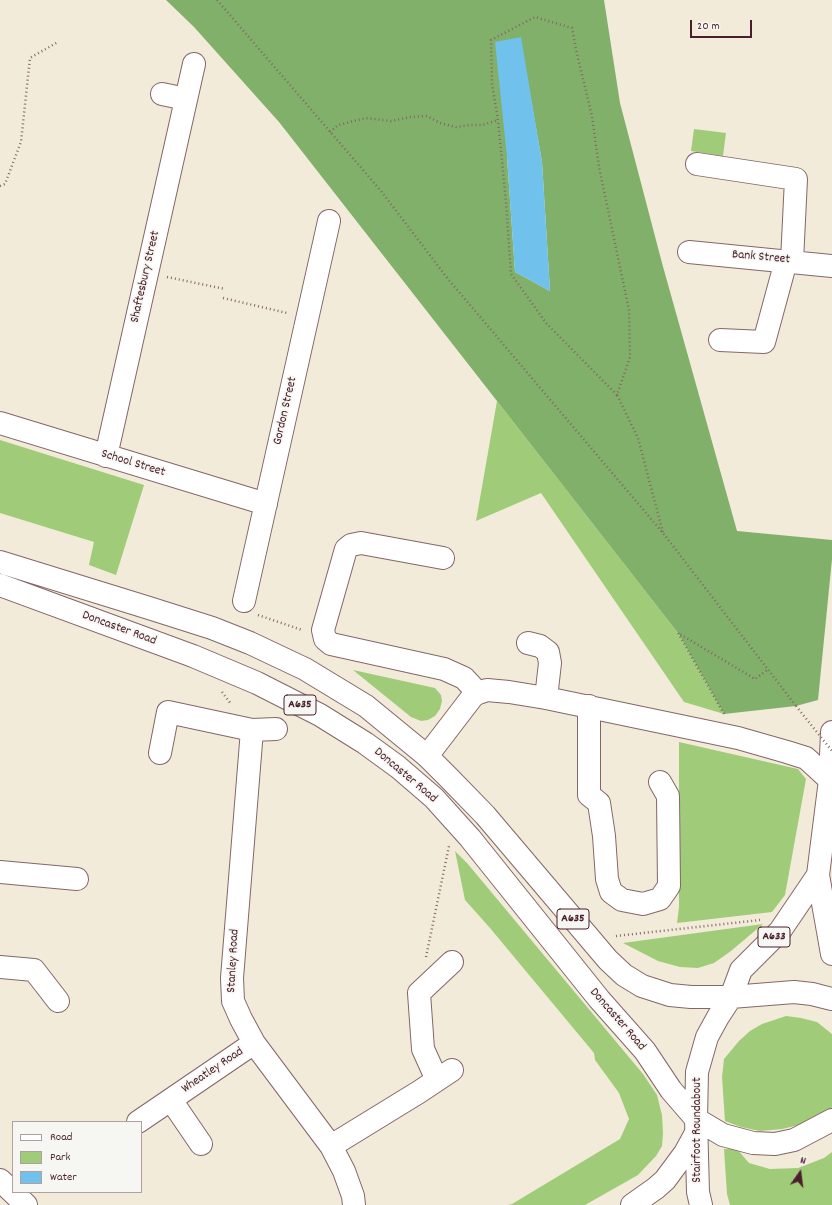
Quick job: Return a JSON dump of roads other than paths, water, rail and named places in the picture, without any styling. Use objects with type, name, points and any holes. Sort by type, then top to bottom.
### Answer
[{"type":"main road","name":"Shaftesbury Street","points":[[106,456],[194,64]]},
{"type":"main road","points":[[162,94],[186,99]]},
{"type":"main road","points":[[697,164],[796,179],[789,261],[764,342],[720,340]]},
{"type":"main road","name":"Gordon Street","points":[[244,601],[329,221]]},
{"type":"main road","name":"Bank Street","points":[[690,252],[832,266]]},
{"type":"main road","name":"School Street","points":[[0,423],[266,504]]},
{"type":"main road","points":[[443,558],[361,543],[351,545],[346,549],[325,631],[331,644],[444,669],[464,678],[478,692]]},
{"type":"main road","name":"Doncaster Road","points":[[0,562],[205,626],[250,643],[305,669],[366,706],[427,756],[485,815],[589,939],[624,975],[642,986],[670,995],[691,997],[731,997]]},
{"type":"main road","name":"Doncaster Road","points":[[0,585],[193,656],[257,683],[320,715],[365,743],[398,767],[434,798],[470,838],[599,999],[645,1051],[697,1125],[723,1135],[753,1143],[774,1144],[794,1140],[832,1120]]},
{"type":"main road","points":[[528,643],[540,646],[548,652],[550,664],[546,698]]},
{"type":"main road","points":[[427,756],[473,696],[478,692],[487,690],[509,692],[589,706],[738,738],[806,758],[831,779]]},
{"type":"main road","points":[[589,706],[589,795],[599,803],[604,836],[607,878],[611,892],[622,900],[642,904],[660,899],[669,886],[668,796],[660,782]]},
{"type":"main road","points":[[160,753],[168,712],[252,730],[276,729]]},
{"type":"main road","name":"Stanley Road","points":[[252,730],[232,978],[233,1001],[241,1020],[254,1043],[331,1146],[344,1171],[353,1196],[354,1205]]},
{"type":"main road","name":"A633","points":[[832,732],[831,779],[818,875],[832,954]]},
{"type":"main road","points":[[0,872],[77,879]]},
{"type":"main road","name":"A633","points":[[731,997],[741,970],[780,930],[818,875]]},
{"type":"main road","points":[[331,1146],[444,1075],[423,1049],[419,993],[452,962]]},
{"type":"main road","points":[[0,966],[34,970],[58,1001]]},
{"type":"main road","name":"A635","points":[[731,997],[794,992],[812,994],[832,999]]},
{"type":"main road","name":"Stairfoot Roundabout","points":[[701,1205],[698,1192],[697,1072],[706,1038],[731,997]]},
{"type":"main road","name":"Wheatley Road","points":[[140,1121],[254,1043]]},
{"type":"main road","name":"Wheatley Road","points":[[171,1100],[201,1144]]},
{"type":"main road","points":[[632,1205],[665,1180],[685,1154],[697,1125]]},
{"type":"main road","points":[[0,1180],[12,1192]]},
{"type":"main road","points":[[14,1193],[26,1205]]},
{"type":"water","points":[[521,37],[542,162],[550,291],[515,272],[507,157],[495,42]]}]
